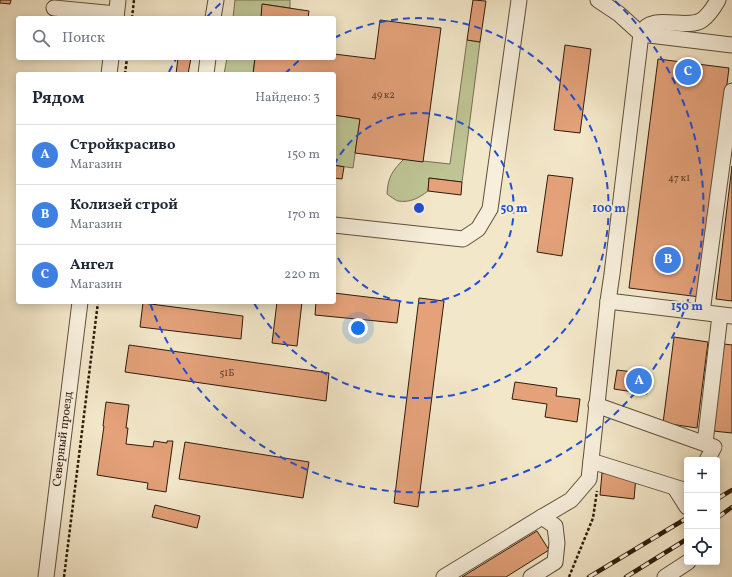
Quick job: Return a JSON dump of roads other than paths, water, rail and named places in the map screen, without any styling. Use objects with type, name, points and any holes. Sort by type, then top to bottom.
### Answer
[{"type":"street","points":[[213,16],[216,0]]},
{"type":"street","points":[[336,225],[463,239],[478,229],[490,209],[519,0]]},
{"type":"street","points":[[598,0],[619,14],[641,34],[732,45]]},
{"type":"street","points":[[444,577],[572,500],[589,479],[608,301],[641,34],[649,25],[660,22],[693,24],[702,20],[718,0]]},
{"type":"street","points":[[54,8],[117,11]]},
{"type":"street","points":[[109,72],[111,60]]},
{"type":"street","points":[[206,72],[208,60]]},
{"type":"street","points":[[702,312],[732,92]]},
{"type":"street","points":[[608,301],[726,315],[705,443]]},
{"type":"street","name":"Северный проезд","points":[[46,577],[80,304]]},
{"type":"street","points":[[596,404],[714,446],[708,457]]},
{"type":"street","points":[[591,461],[681,490]]},
{"type":"street","points":[[531,577],[555,562],[557,543],[555,526],[542,517]]},
{"type":"street","points":[[665,577],[684,565]]},
{"type":"railway","points":[[720,497],[732,490]]},
{"type":"railway","points":[[720,516],[732,507]]},
{"type":"railway","points":[[589,577],[684,520]]},
{"type":"railway","points":[[626,577],[684,541]]},
{"type":"place","name":"Ангел","points":[[688,72]]},
{"type":"place","name":"Колизей строй","points":[[668,260]]},
{"type":"place","name":"Стройкрасиво","points":[[639,381]]}]
